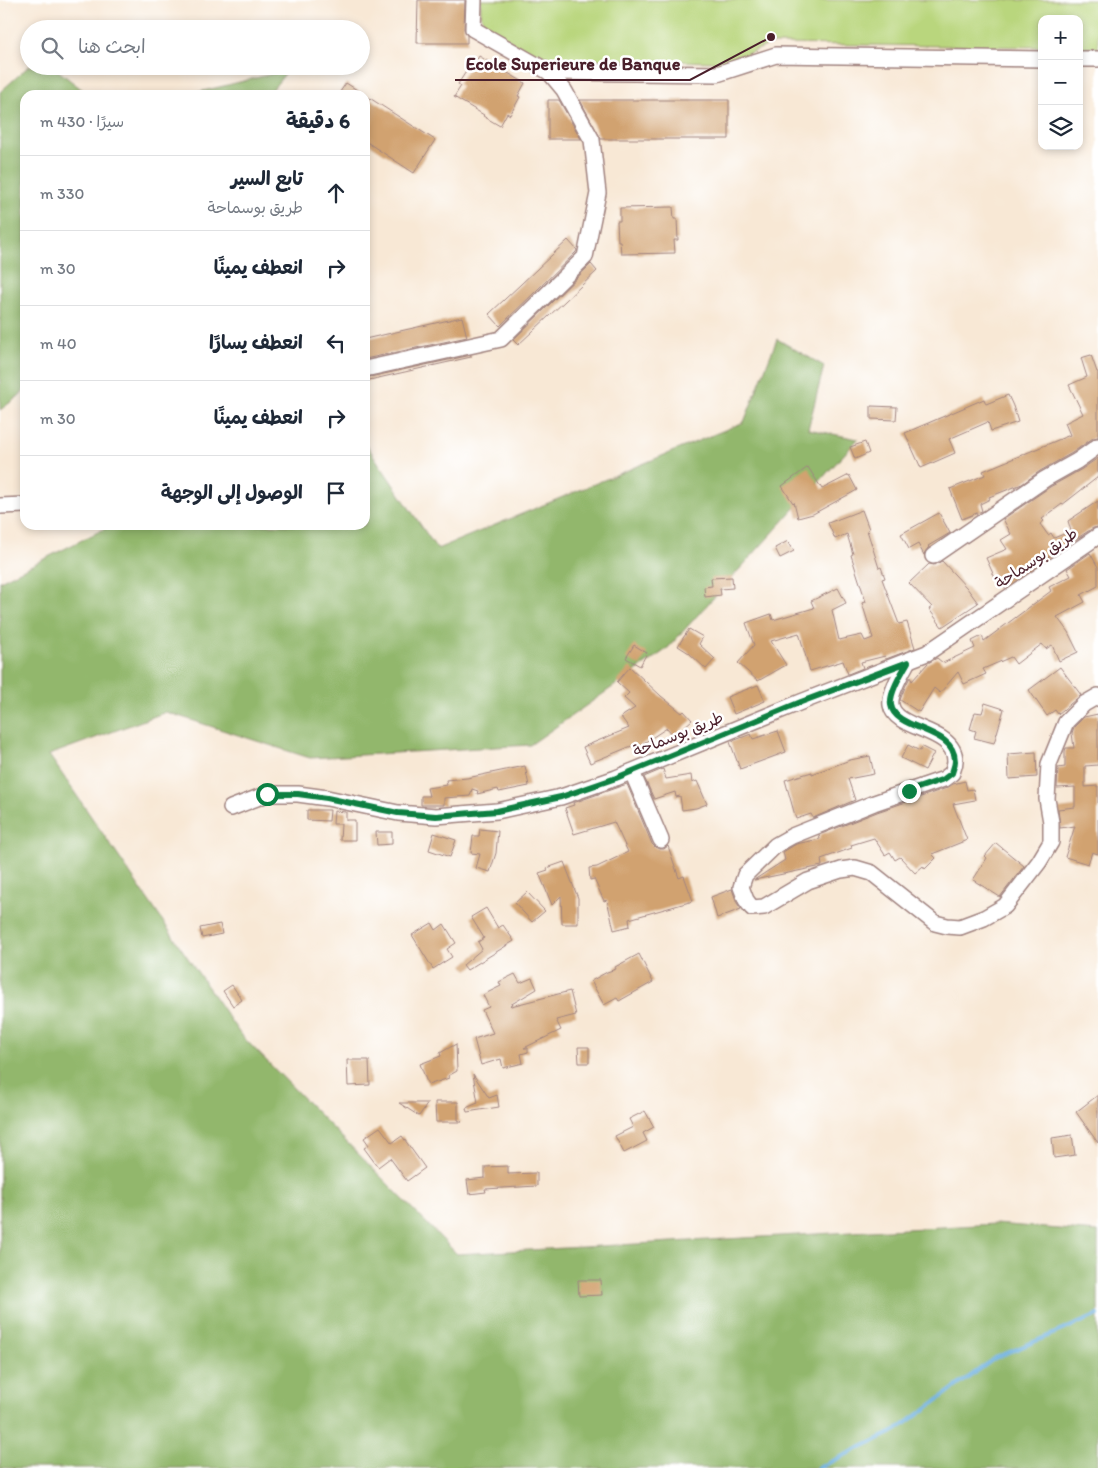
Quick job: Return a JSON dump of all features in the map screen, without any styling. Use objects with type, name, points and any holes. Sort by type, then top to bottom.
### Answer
[{"type":"street","points":[[370,368],[501,339],[585,257],[598,193],[592,140],[564,90],[549,72],[473,29],[474,0]]},
{"type":"street","points":[[549,72],[717,74],[776,55],[1038,59]]},
{"type":"street","points":[[1083,59],[1098,59]]},
{"type":"street","points":[[933,556],[1045,479],[1077,461],[1098,446]]},
{"type":"street","points":[[0,506],[20,505]]},
{"type":"street","name":"طريق بوسماحة","points":[[231,808],[267,794],[298,794],[398,813],[445,816],[497,811],[561,797],[632,772],[801,702],[927,654],[1098,536]]},
{"type":"street","points":[[908,662],[892,693],[891,705],[896,716],[942,738],[952,749],[955,761],[952,773],[944,779],[874,803],[792,836],[776,845],[745,875],[742,887],[746,900],[752,908],[764,907],[808,881],[841,870],[855,868],[872,873],[935,923],[960,927],[984,918],[1005,906],[1039,862],[1051,842],[1051,822],[1047,799],[1049,764],[1066,722],[1084,704],[1098,696]]},
{"type":"street","points":[[632,772],[661,840]]},
{"type":"green space","points":[[481,0],[1098,0],[1098,48],[1083,48],[1083,15],[1038,15],[1038,47],[771,44],[723,62],[549,59],[538,57],[489,30],[484,23]]},
{"type":"green space","points":[[20,74],[63,75],[83,90],[20,90],[20,395],[0,410],[0,92]]},
{"type":"green space","points":[[268,75],[284,75],[272,90],[207,90]]},
{"type":"green space","points":[[777,339],[824,366],[808,429],[858,439],[667,649],[530,745],[310,758],[166,712],[49,755],[240,1034],[457,1254],[995,1224],[1098,1232],[1098,1468],[0,1468],[0,581],[102,530],[370,530],[370,450],[437,549],[744,422]]},
{"type":"building","points":[[418,0],[465,0],[464,29],[467,35],[467,43],[417,43]]},
{"type":"building","points":[[479,56],[525,83],[510,115],[507,113],[500,126],[454,97],[461,86],[458,84],[469,67],[472,68]]},
{"type":"building","points":[[346,83],[357,90],[341,90]]},
{"type":"building","points":[[370,98],[435,140],[414,173],[370,144]]},
{"type":"building","points":[[548,100],[559,100],[581,139],[548,139]]},
{"type":"building","points":[[580,100],[729,100],[729,139],[601,139]]},
{"type":"building","points":[[673,207],[674,219],[677,219],[678,240],[674,240],[675,253],[621,254],[617,221],[620,221],[620,208]]},
{"type":"building","points":[[568,240],[577,250],[576,252],[500,326],[489,314]]},
{"type":"building","points":[[591,264],[597,271],[518,345],[513,340]]},
{"type":"building","points":[[462,317],[467,337],[370,358],[370,338]]},
{"type":"building","points":[[471,355],[471,357],[370,380],[370,377]]},
{"type":"building","points":[[1091,355],[1098,372],[1098,437],[1093,438],[1022,484],[989,497],[990,499],[980,504],[982,511],[962,519],[950,489],[985,475],[983,471],[1070,435],[1065,423],[1083,414],[1069,385],[1087,377],[1081,358]]},
{"type":"building","points":[[1008,395],[1018,422],[991,431],[988,422],[949,439],[955,453],[921,468],[905,433],[984,399],[986,404]]},
{"type":"building","points":[[871,406],[897,407],[896,420],[871,419]]},
{"type":"building","points":[[865,442],[869,453],[855,459],[850,447]]},
{"type":"building","points":[[1098,458],[1098,477],[1042,519],[1044,521],[1040,524],[1048,535],[1051,533],[1054,538],[1071,531],[1068,521],[1098,501],[1098,527],[1093,528],[1039,563],[1039,565],[1012,581],[1005,588],[995,578],[986,558],[1007,549],[1001,540],[1011,534],[1003,519],[1050,487]]},
{"type":"building","points":[[808,467],[822,489],[849,475],[857,490],[813,514],[798,518],[794,502],[782,486]]},
{"type":"building","points":[[862,510],[879,568],[881,567],[885,578],[882,579],[899,624],[907,622],[915,648],[886,659],[885,656],[861,662],[863,668],[848,674],[843,661],[810,671],[799,633],[771,641],[786,665],[758,681],[738,663],[754,645],[746,623],[771,614],[773,620],[814,608],[811,601],[838,588],[846,603],[832,610],[839,640],[862,635],[865,641],[873,638],[862,603],[866,602],[851,555],[853,554],[847,534],[835,539],[828,523]]},
{"type":"building","points":[[939,513],[950,533],[928,546],[924,555],[918,544],[909,549],[901,534]]},
{"type":"building","points":[[788,541],[794,551],[780,558],[775,548]]},
{"type":"building","points":[[1090,553],[1098,567],[1098,586],[1081,595],[1085,602],[1057,617],[1068,632],[1078,652],[1059,661],[1052,645],[1046,649],[1042,644],[1016,664],[1011,657],[983,669],[986,674],[964,684],[958,672],[940,693],[934,688],[919,712],[900,700],[910,677],[912,681],[928,663],[937,658],[943,663],[975,648],[972,641],[982,636],[984,641],[1051,591],[1049,587],[1071,576],[1067,569]]},
{"type":"building","points":[[942,561],[978,603],[942,627],[929,609],[932,607],[909,583],[929,564],[934,565]]},
{"type":"building","points":[[732,577],[733,588],[720,589],[721,595],[705,597],[704,587],[712,586],[711,578]]},
{"type":"building","points":[[689,629],[703,637],[699,644],[715,659],[706,669],[689,653],[678,646]]},
{"type":"building","points":[[634,645],[647,653],[640,666],[626,658]]},
{"type":"building","points":[[630,667],[661,696],[682,713],[684,711],[692,720],[674,736],[667,728],[636,748],[634,745],[590,763],[583,747],[629,728],[621,717],[635,708],[624,698],[629,693],[617,682]]},
{"type":"building","points":[[1060,667],[1081,695],[1058,714],[1055,710],[1047,716],[1029,690]]},
{"type":"building","points":[[758,685],[765,701],[734,714],[727,697]]},
{"type":"building","points":[[985,703],[1004,709],[994,743],[974,738],[976,731],[970,729],[975,712],[982,713]]},
{"type":"building","points":[[1098,714],[1098,765],[1085,766],[1085,787],[1098,786],[1098,854],[1092,852],[1088,864],[1065,857],[1075,826],[1060,828],[1058,809],[1075,807],[1075,787],[1057,788],[1058,768],[1065,767],[1066,748],[1074,748],[1072,733],[1074,727],[1084,717]]},
{"type":"building","points":[[778,731],[786,752],[740,769],[730,742],[751,734],[753,739]]},
{"type":"building","points":[[908,745],[920,751],[922,747],[934,753],[925,770],[901,758]]},
{"type":"building","points":[[1036,752],[1037,777],[1009,779],[1008,754]]},
{"type":"building","points":[[870,756],[874,774],[848,779],[855,800],[813,818],[811,814],[796,819],[785,780],[812,772],[812,774],[850,760]]},
{"type":"building","points":[[525,766],[529,786],[499,792],[498,789],[477,794],[478,791],[472,789],[470,796],[444,798],[444,805],[421,805],[421,796],[429,796],[427,788],[447,785],[446,780],[467,778]]},
{"type":"building","points":[[663,769],[666,779],[691,775],[692,783],[697,781],[707,804],[682,810],[680,796],[676,797],[675,792],[654,799],[644,777]]},
{"type":"building","points":[[965,781],[967,790],[973,789],[975,800],[953,804],[967,840],[932,854],[936,858],[925,869],[923,866],[915,873],[900,857],[895,860],[890,852],[885,855],[874,838],[851,845],[852,848],[821,859],[822,866],[754,880],[785,860],[783,852],[796,844],[820,839],[819,835]]},
{"type":"building","points":[[627,784],[652,844],[659,849],[664,849],[668,846],[679,878],[684,876],[693,901],[629,919],[630,926],[614,930],[607,900],[604,901],[594,879],[590,880],[589,868],[597,867],[628,852],[614,822],[574,834],[565,808],[574,805],[573,803]]},
{"type":"building","points":[[307,810],[330,810],[329,821],[307,820]]},
{"type":"building","points":[[334,811],[346,812],[346,820],[355,820],[355,840],[340,840],[341,824],[333,824]]},
{"type":"building","points":[[480,829],[498,831],[496,853],[490,872],[476,868],[480,854],[471,853],[473,836],[479,836]]},
{"type":"building","points":[[376,832],[392,832],[392,844],[377,845]]},
{"type":"building","points":[[434,833],[456,840],[450,857],[429,850]]},
{"type":"building","points":[[996,843],[1024,866],[1000,897],[973,880],[987,858],[985,856]]},
{"type":"building","points":[[564,862],[578,898],[578,924],[562,924],[561,896],[552,905],[539,873]]},
{"type":"building","points":[[732,889],[741,909],[717,918],[711,897]]},
{"type":"building","points":[[527,892],[545,911],[532,922],[515,903]]},
{"type":"building","points":[[486,908],[498,928],[503,925],[514,941],[467,970],[463,965],[482,949],[478,942],[484,938],[471,917]]},
{"type":"building","points":[[432,923],[436,930],[444,924],[456,943],[447,949],[452,957],[433,969],[412,935]]},
{"type":"building","points":[[220,924],[222,934],[202,938],[200,928]]},
{"type":"building","points":[[639,954],[653,982],[619,1001],[617,998],[604,1005],[591,981],[616,969],[615,967]]},
{"type":"building","points":[[515,974],[520,983],[532,978],[537,989],[511,1006],[570,991],[576,1015],[556,1020],[561,1030],[524,1048],[528,1048],[528,1052],[521,1054],[523,1063],[503,1068],[501,1059],[481,1065],[474,1039],[493,1033],[482,1010],[489,1007],[483,995],[501,986],[499,982]]},
{"type":"building","points":[[232,985],[242,1000],[233,1006],[223,991]]},
{"type":"building","points":[[456,1044],[457,1071],[448,1076],[449,1078],[428,1085],[420,1064],[441,1056],[440,1053]]},
{"type":"building","points":[[578,1047],[589,1047],[589,1063],[579,1063]]},
{"type":"building","points":[[347,1060],[369,1060],[370,1085],[348,1086]]},
{"type":"building","points":[[473,1074],[489,1098],[497,1095],[499,1107],[467,1112],[466,1108],[478,1103]]},
{"type":"building","points":[[1098,1095],[1098,1143],[1076,1112]]},
{"type":"building","points":[[435,1102],[458,1102],[458,1120],[462,1122],[436,1122]]},
{"type":"building","points":[[399,1103],[428,1103],[419,1116]]},
{"type":"building","points":[[645,1111],[654,1127],[643,1133],[647,1141],[624,1153],[615,1136],[633,1127],[629,1119]]},
{"type":"building","points":[[380,1127],[392,1143],[402,1136],[425,1168],[407,1181],[390,1158],[378,1167],[364,1148],[369,1145],[364,1138]]},
{"type":"building","points":[[1072,1135],[1075,1155],[1054,1158],[1052,1138]]},
{"type":"building","points":[[508,1166],[508,1174],[537,1173],[537,1186],[485,1189],[486,1192],[469,1194],[467,1180],[485,1178],[485,1167]]},
{"type":"building","points":[[578,1280],[601,1280],[602,1295],[579,1296]]},
{"type":"waterway","points":[[818,1468],[897,1430],[995,1358],[1098,1315]]},
{"type":"place","name":"Ecole Superieure de Banque","points":[[771,37]]},
{"type":"route","points":[[267,794],[298,794],[398,813],[436,816],[497,811],[561,797],[616,778],[831,690],[908,662],[892,693],[891,705],[896,716],[942,738],[952,749],[955,761],[952,773],[944,779],[909,791]]}]
